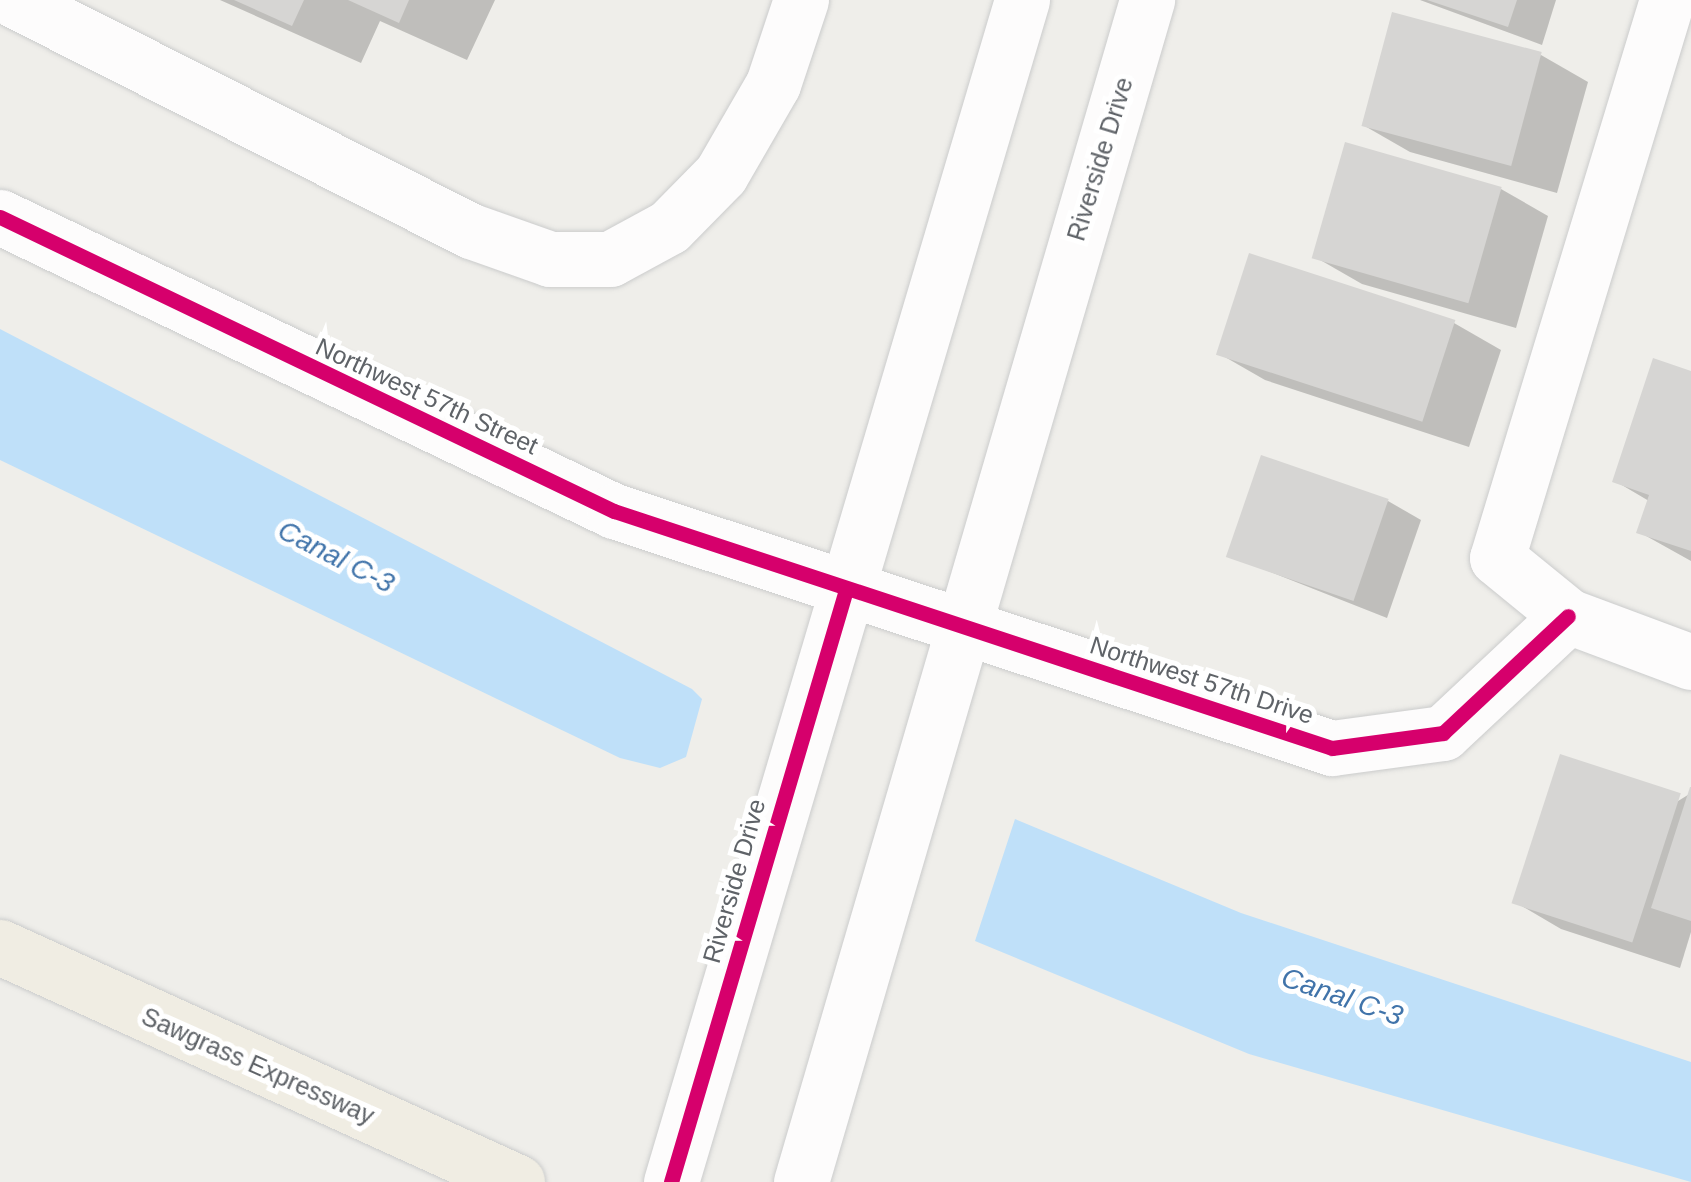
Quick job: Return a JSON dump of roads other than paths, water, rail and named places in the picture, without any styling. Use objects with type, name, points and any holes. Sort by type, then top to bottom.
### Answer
[{"type":"highway","name":"Sawgrass Expressway","points":[[0,947],[499,1174]]},
{"type":"street","points":[[14,0],[471,232],[550,259],[595,259],[669,227],[721,174],[773,84],[801,0]]},
{"type":"street","name":"Riverside Drive","points":[[671,1182],[1022,0]]},
{"type":"street","name":"Riverside Drive","points":[[801,1182],[1147,0]]},
{"type":"street","points":[[1667,0],[1497,558],[1568,616],[1691,662]]},
{"type":"street","name":"Northwest 57th Street","points":[[0,217],[614,511],[845,593]]},
{"type":"street","name":"Northwest 57th Drive","points":[[845,593],[1332,748],[1443,733],[1568,616]]},
{"type":"water","name":"Canal C-3","points":[[0,329],[692,689],[702,699],[686,757],[660,768],[620,758],[0,460]]},
{"type":"water","name":"Canal C-3","points":[[1015,819],[1241,913],[1691,1062],[1691,1182],[1249,1054],[975,941]]}]
